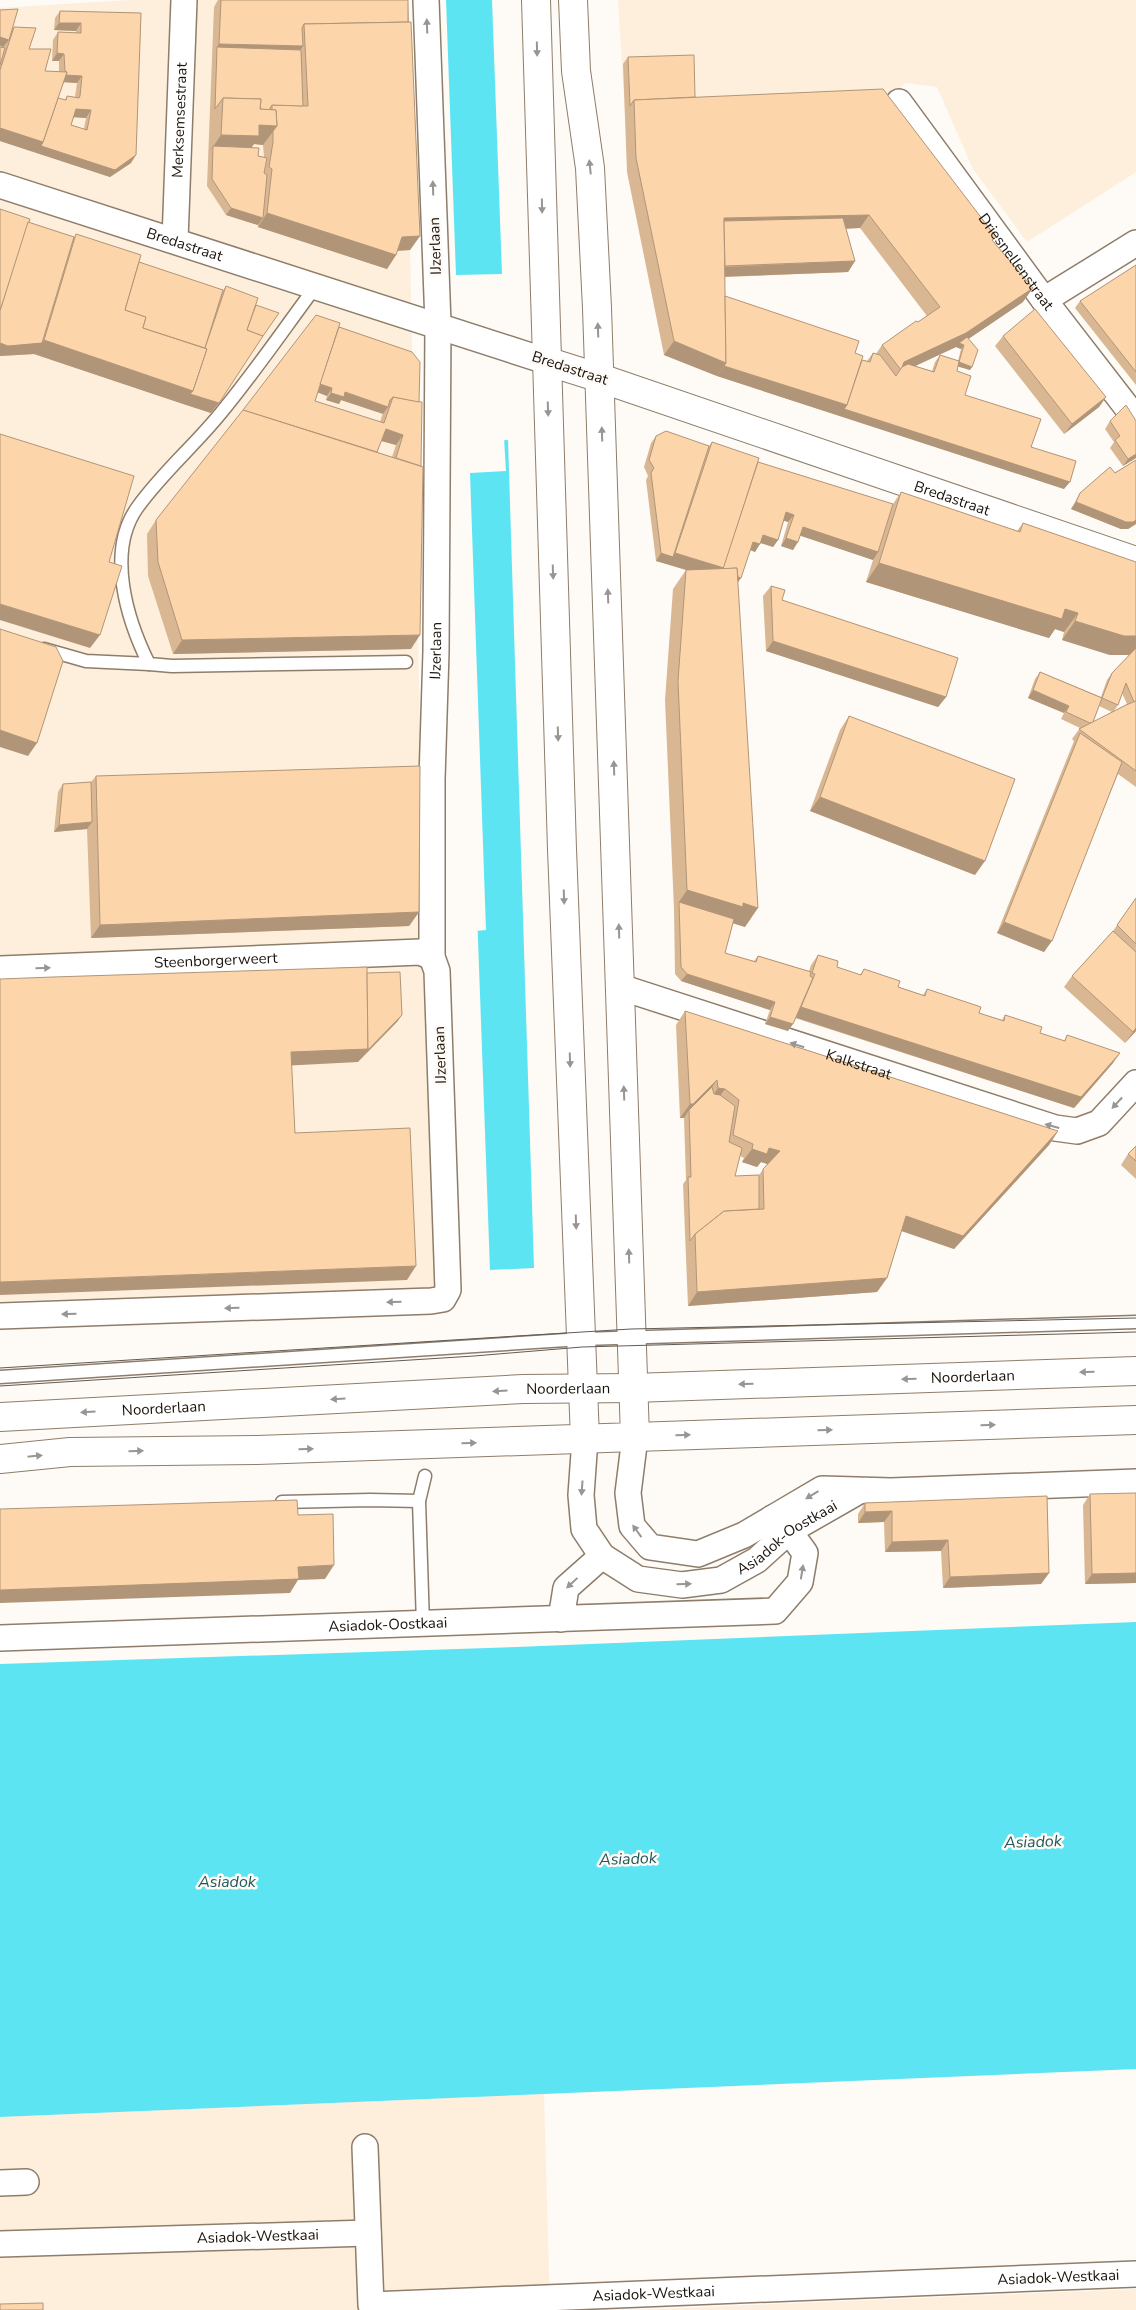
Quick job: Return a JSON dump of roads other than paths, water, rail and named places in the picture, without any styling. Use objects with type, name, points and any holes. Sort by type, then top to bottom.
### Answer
[{"type":"main road","points":[[536,0],[562,848],[585,1439]]},
{"type":"main road","points":[[573,0],[576,71],[590,168],[600,378],[635,1437]]},
{"type":"main road","name":"Bredastraat","points":[[546,361],[855,464],[1136,561]]},
{"type":"main road","name":"Noorderlaan","points":[[0,1417],[584,1388],[633,1388],[1136,1371]]},
{"type":"main road","points":[[0,1459],[70,1452],[257,1450],[1136,1420]]},
{"type":"street","name":"Merksemsestraat","points":[[175,240],[184,0]]},
{"type":"street","name":"IJzerlaan","points":[[0,1316],[443,1299],[448,1290],[437,971],[432,957],[432,779],[436,652],[438,324],[426,0]]},
{"type":"street","name":"Driesnellenstraat","points":[[899,102],[1044,300],[1136,419]]},
{"type":"street","name":"Bredastraat","points":[[0,186],[438,324],[546,361]]},
{"type":"street","points":[[1044,300],[1136,243]]},
{"type":"street","name":"Steenborgerweert","points":[[0,969],[420,952],[432,957]]},
{"type":"street","name":"Kalkstraat","points":[[620,987],[1055,1128],[1077,1131],[1099,1123],[1136,1083]]},
{"type":"street","name":"Asiadok-Oostkaai","points":[[635,1437],[628,1493],[632,1526],[650,1547],[698,1554],[744,1535],[781,1524],[859,1491],[1136,1482]]},
{"type":"street","name":"Asiadok-Oostkaai","points":[[585,1439],[581,1495],[584,1529],[602,1556],[638,1579],[682,1585],[720,1580],[757,1560],[781,1524]]},
{"type":"street","name":"Asiadok-Oostkaai","points":[[0,1638],[561,1620],[775,1611],[800,1582],[805,1553],[781,1524]]},
{"type":"street","points":[[561,1620],[566,1588],[602,1556]]},
{"type":"street","points":[[365,2148],[368,2233]]},
{"type":"street","points":[[0,2183],[26,2182]]},
{"type":"street","name":"Asiadok-Westkaai","points":[[0,2244],[368,2233],[372,2308],[623,2302],[1136,2274]]},
{"type":"lane","points":[[150,664],[136,634],[121,567],[124,538],[136,509],[220,414],[316,286]]},
{"type":"lane","points":[[34,646],[86,661],[172,666],[406,662]]},
{"type":"lane","points":[[0,1377],[582,1339],[1136,1322]]},
{"type":"lane","points":[[423,1624],[419,1501],[425,1476]]},
{"type":"lane","points":[[270,1502],[419,1501]]},
{"type":"water","points":[[446,0],[492,0],[502,274],[456,275]]},
{"type":"water","points":[[508,440],[534,1268],[490,1270],[460,443]]},
{"type":"water","name":"Asiadok","points":[[1136,1622],[1136,2069],[0,2117],[0,1664],[517,1647]]},
{"type":"tram line","points":[[0,1368],[631,1329],[1136,1318]]},
{"type":"tram line","points":[[0,1386],[474,1356],[582,1347],[1136,1332]]}]
